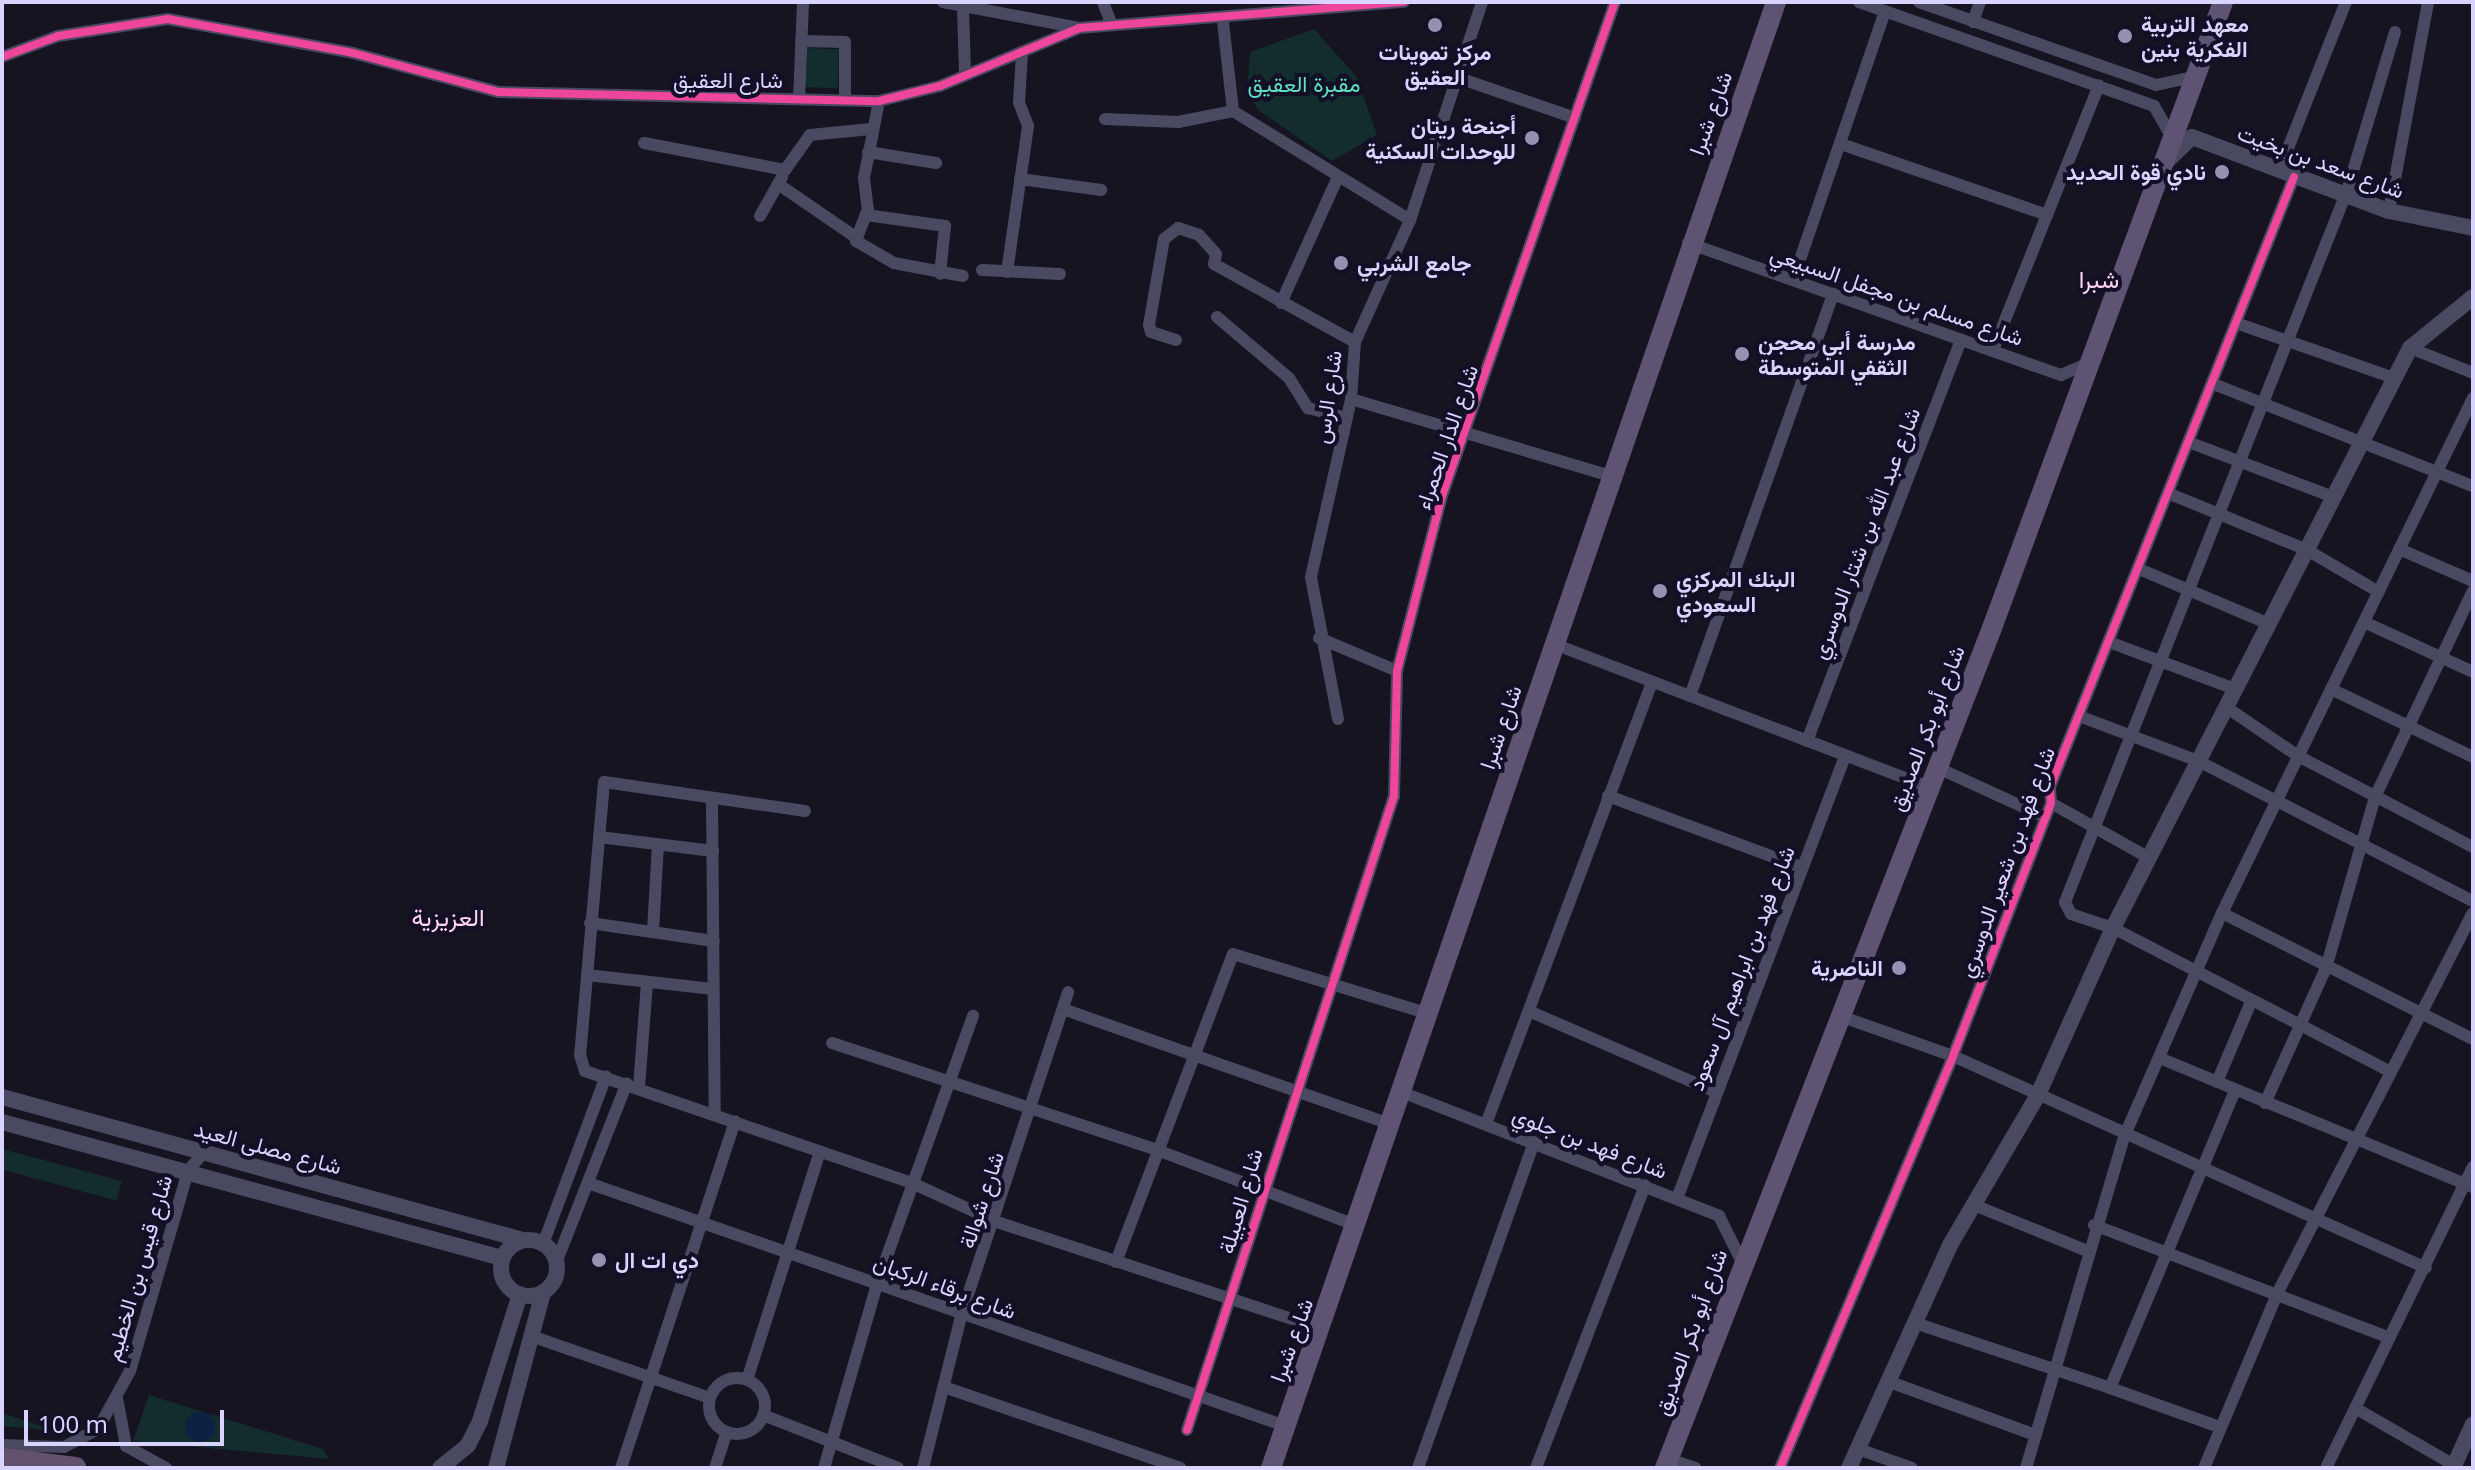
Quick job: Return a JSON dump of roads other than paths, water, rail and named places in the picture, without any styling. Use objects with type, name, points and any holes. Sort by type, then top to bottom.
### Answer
[{"type":"highway","points":[[2,1459],[75,1468]]},
{"type":"main road","name":"شارع شبرا","points":[[1271,1468],[1322,1329],[1399,1091],[1554,644],[1688,243],[1776,2]]},
{"type":"main road","name":"شارع أبو بكر الصديق","points":[[1667,1464],[1741,1260],[1843,1017],[2092,362],[2223,2]]},
{"type":"street","points":[[799,99],[803,2]]},
{"type":"street","points":[[1103,2],[1111,23]]},
{"type":"street","points":[[1275,2],[1280,15]]},
{"type":"street","name":"شارع العقيق","points":[[2,57],[58,36],[168,19],[353,53],[499,92],[879,101],[965,74],[1079,28],[1111,23],[1223,22],[1404,2]]},
{"type":"street","name":"شارع الرس","points":[[1338,719],[1319,638],[1311,577],[1351,399],[1355,342],[1410,220],[1482,2]]},
{"type":"street","name":"شارع الدار الحمراء","points":[[1335,986],[1394,796],[1397,671],[1467,429],[1615,2]]},
{"type":"street","points":[[1859,2],[2154,106],[2174,141]]},
{"type":"street","points":[[1919,2],[2156,85],[2195,77]]},
{"type":"street","points":[[1973,22],[1980,2]]},
{"type":"street","name":"شارع فهد بن شعير الدوسري","points":[[1780,1468],[1953,1056],[2051,803],[2050,787],[2216,385],[2346,2]]},
{"type":"street","points":[[2389,211],[2428,2]]},
{"type":"street","points":[[944,3],[1079,28]]},
{"type":"street","points":[[963,7],[965,74]]},
{"type":"street","points":[[1793,280],[1885,12]]},
{"type":"street","points":[[1223,22],[1233,111]]},
{"type":"street","points":[[2391,1072],[2198,978],[2113,928],[2066,909],[2092,832],[2347,191],[2395,32]]},
{"type":"street","points":[[801,41],[845,42],[845,98]]},
{"type":"street","points":[[1007,272],[1028,126],[1019,103],[1022,53]]},
{"type":"street","points":[[1456,77],[1575,118]]},
{"type":"street","points":[[1993,350],[2099,85]]},
{"type":"street","points":[[857,238],[866,215],[868,152],[879,101]]},
{"type":"street","points":[[1105,119],[1178,122],[1233,111],[1410,220]]},
{"type":"street","points":[[760,216],[785,170],[810,135],[871,129]]},
{"type":"street","name":"شارع سعد بن بخيت","points":[[2166,162],[2192,137],[2287,174],[2347,191],[2389,211],[2473,228]]},
{"type":"street","points":[[644,143],[785,170]]},
{"type":"street","points":[[1841,144],[2047,215]]},
{"type":"street","points":[[868,152],[936,163]]},
{"type":"street","points":[[1281,303],[1338,177]]},
{"type":"street","points":[[1020,179],[1101,190]]},
{"type":"street","points":[[778,184],[894,263],[963,276]]},
{"type":"street","points":[[866,215],[945,226],[940,274]]},
{"type":"street","points":[[1176,340],[1151,332],[1149,325],[1169,231],[1199,235],[1216,254],[1214,264],[1355,342]]},
{"type":"street","name":"شارع مسلم بن مجفل السبيعي","points":[[1688,243],[2061,375],[2092,362]]},
{"type":"street","points":[[982,270],[1060,274]]},
{"type":"street","points":[[1690,696],[1833,294]]},
{"type":"street","points":[[1849,1468],[1887,1381],[1974,1205],[2037,1097],[2113,928],[2394,378],[2410,348],[2473,297]]},
{"type":"street","points":[[1217,317],[1289,378],[1308,408],[1347,418]]},
{"type":"street","points":[[2236,323],[2394,378]]},
{"type":"street","name":"شارع عبد الله بن شتار الدوسري","points":[[1807,741],[1961,339]]},
{"type":"street","points":[[2410,348],[2473,373]]},
{"type":"street","points":[[2216,385],[2263,407],[2473,486]]},
{"type":"street","points":[[2026,1468],[2085,1250],[2124,1137],[2198,978],[2222,913],[2473,398]]},
{"type":"street","points":[[1351,399],[1467,429],[1611,476]]},
{"type":"street","points":[[2191,443],[2333,497]]},
{"type":"street","points":[[2170,494],[2307,550],[2379,592]]},
{"type":"street","points":[[2399,549],[2473,581]]},
{"type":"street","points":[[2139,569],[2269,624]]},
{"type":"street","points":[[2265,1103],[2326,968],[2359,841],[2375,797],[2473,591]]},
{"type":"street","points":[[2364,622],[2473,672]]},
{"type":"street","points":[[1319,638],[1397,671]]},
{"type":"street","points":[[2109,642],[2235,689]]},
{"type":"street","points":[[1554,644],[1928,787]]},
{"type":"street","points":[[1486,1124],[1531,1012],[1652,682]]},
{"type":"street","points":[[2331,689],[2473,757]]},
{"type":"street","points":[[2226,707],[2298,756],[2473,847]]},
{"type":"street","points":[[2079,716],[2131,733],[2198,761],[2278,799],[2473,901]]},
{"type":"street","name":"شارع فهد بن ابراهيم آل سعود","points":[[1678,1196],[1845,756]]},
{"type":"street","points":[[1936,767],[2045,817]]},
{"type":"street","points":[[805,811],[712,801],[604,782],[590,923],[582,1066],[912,1183],[997,1222],[1230,1302],[1322,1329]]},
{"type":"street","points":[[1608,796],[1801,867]]},
{"type":"street","points":[[712,801],[715,1114]]},
{"type":"street","points":[[2051,803],[2092,832],[2149,858]]},
{"type":"street","points":[[599,837],[713,851]]},
{"type":"street","points":[[653,931],[658,845]]},
{"type":"street","points":[[2222,913],[2326,968],[2473,1039]]},
{"type":"street","points":[[2204,1468],[2217,1426],[2278,1292],[2473,913]]},
{"type":"street","points":[[590,923],[714,941]]},
{"type":"street","points":[[1116,1262],[1233,954],[1252,954],[1335,986],[1426,1013]]},
{"type":"street","points":[[587,975],[713,989]]},
{"type":"street","points":[[496,1468],[543,1292],[633,1085],[647,984]]},
{"type":"street","name":"شارع العبيلة","points":[[1187,1430],[1230,1302],[1260,1190],[1292,1094],[1335,986]]},
{"type":"street","name":"شارع شوالة","points":[[923,1468],[962,1313],[997,1222],[1068,992]]},
{"type":"street","points":[[2217,1082],[2251,1002]]},
{"type":"street","points":[[1063,1009],[1292,1094],[1389,1124]]},
{"type":"street","points":[[1531,1012],[1716,1092]]},
{"type":"street","points":[[824,1468],[877,1284],[946,1081],[973,1016]]},
{"type":"street","points":[[1843,1017],[1953,1056],[2124,1137],[2202,1167],[2426,1268]]},
{"type":"street","points":[[832,1043],[1157,1150],[1356,1225]]},
{"type":"street","points":[[2162,1059],[2468,1185]]},
{"type":"street","points":[[543,1244],[606,1076]]},
{"type":"street","points":[[2110,1388],[2235,1090]]},
{"type":"street","name":"شارع فهد بن جلوي","points":[[1399,1091],[1678,1196],[1719,1216],[1741,1260]]},
{"type":"street","name":"شارع مصلى العيد","points":[[2,1097],[523,1240]]},
{"type":"street","points":[[621,1468],[735,1121]]},
{"type":"street","name":"شارع مصلى العيد","points":[[2,1122],[502,1258]]},
{"type":"street","points":[[1418,1468],[1534,1142]]},
{"type":"street","points":[[747,1380],[820,1151]]},
{"type":"street","name":"شارع قيس بن الخطيم","points":[[2,1445],[84,1441],[117,1398],[188,1171],[204,1152]]},
{"type":"street","points":[[2326,1468],[2355,1408],[2384,1336],[2426,1268],[2468,1185],[2473,1167]]},
{"type":"street","name":"شارع برقاء الركبان","points":[[591,1184],[1199,1399],[1285,1426]]},
{"type":"street","points":[[1536,1468],[1645,1185]]},
{"type":"street","points":[[1974,1205],[2085,1250]]},
{"type":"street","points":[[2094,1225],[2278,1292],[2384,1336]]},
{"type":"street","points":[[543,1292],[520,1294],[506,1284],[502,1258],[523,1240],[543,1244],[556,1263]]},
{"type":"street","points":[[440,1468],[468,1445],[480,1421],[520,1294]]},
{"type":"street","points":[[1915,1323],[2217,1426]]},
{"type":"street","points":[[531,1336],[710,1398]]},
{"type":"street","points":[[729,1380],[747,1380],[761,1392],[763,1415],[751,1430],[727,1432],[710,1415],[710,1398],[729,1380]]},
{"type":"street","points":[[1887,1381],[2035,1435]]},
{"type":"street","points":[[944,1387],[1181,1468]]},
{"type":"street","name":"شارع قيس بن الخطيم","points":[[117,1398],[126,1446],[166,1468]]},
{"type":"street","points":[[2355,1408],[2453,1467],[2473,1424]]},
{"type":"street","points":[[763,1415],[898,1468]]},
{"type":"street","points":[[715,1468],[727,1432]]},
{"type":"street","points":[[1858,1449],[1912,1468]]},
{"type":"street","points":[[1667,1464],[1696,1468]]},
{"type":"water","points":[[200,1412],[211,1416],[215,1427],[211,1438],[200,1442],[189,1438],[185,1427],[189,1416]]},
{"type":"place","name":"مركز تموينات العقيق","points":[[1435,25]]},
{"type":"place","name":"معهد التربية الفكرية بنين","points":[[2125,36]]},
{"type":"place","name":"أجنحة ريتان للوحدات السكنية","points":[[1532,138]]},
{"type":"place","name":"نادي قوة الحديد","points":[[2222,172]]},
{"type":"place","name":"جامع الشربي","points":[[1341,263]]},
{"type":"place","name":"مدرسة أبي محجن الثقفي المتوسطة","points":[[1742,354]]},
{"type":"place","name":"البنك المركزي السعودي","points":[[1660,591]]},
{"type":"place","name":"الناصرية","points":[[1899,968]]},
{"type":"place","name":"دي ات ال","points":[[599,1260]]},
{"type":"district","name":"شبرا","points":[[2099,279]]},
{"type":"district","name":"العزيزية","points":[[448,917]]},
{"type":"park label","name":"مقبرة العقيق","points":[[1304,84]]}]
